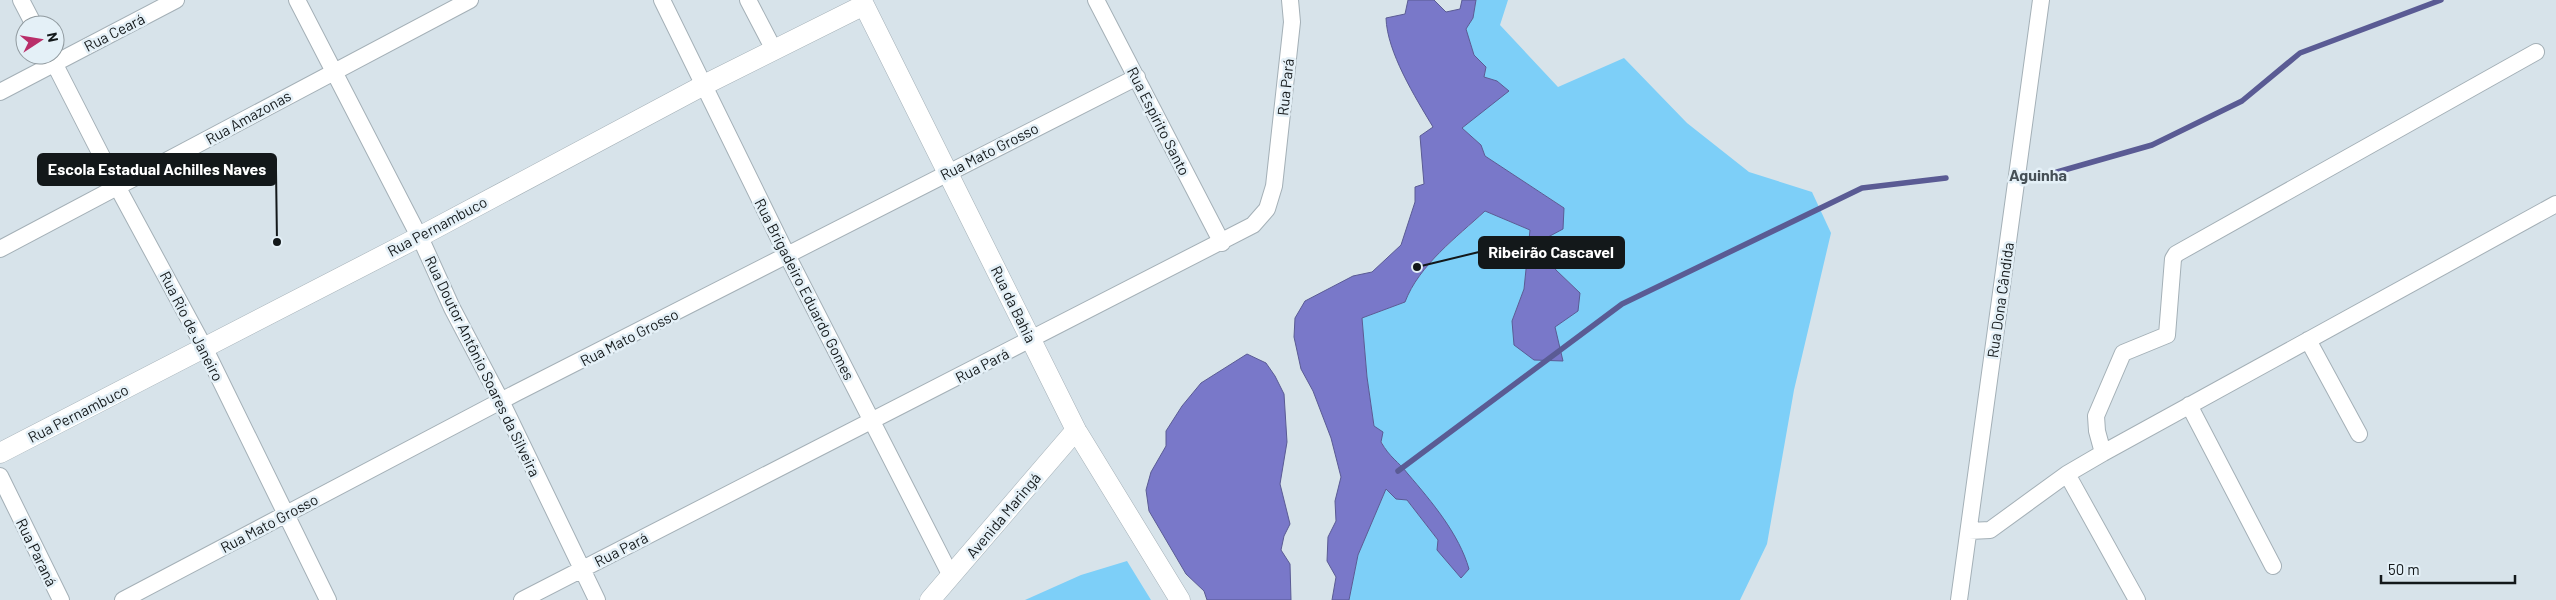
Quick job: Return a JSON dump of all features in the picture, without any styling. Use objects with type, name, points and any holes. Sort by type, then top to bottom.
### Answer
[{"type":"street","points":[[21,0],[29,15]]},
{"type":"street","name":"Rua Ceará","points":[[65,53],[176,0]]},
{"type":"street","name":"Rua Doutor Antônio Soares da Silveira","points":[[297,0],[419,236],[452,308],[501,401],[597,600]]},
{"type":"street","name":"Rua Amazonas","points":[[0,249],[470,0]]},
{"type":"street","name":"Rua Brigadeiro Eduardo Gomes","points":[[662,0],[788,256],[951,576]]},
{"type":"street","points":[[748,0],[774,50]]},
{"type":"street","name":"Rua Espírito Santo","points":[[1096,0],[1222,243]]},
{"type":"street","name":"Rua Pará","points":[[522,600],[1222,243],[1253,225],[1268,209],[1271,199],[1292,22],[1290,0]]},
{"type":"street","name":"Rua Dona Cândida","points":[[1959,600],[2041,0]]},
{"type":"street","name":"Rua Pernambuco","points":[[0,453],[419,236],[704,85],[867,2]]},
{"type":"street","name":"Rua da Bahia","points":[[867,2],[948,172],[1076,430],[1180,600]]},
{"type":"street","points":[[2102,453],[2095,423],[2096,416],[2123,353],[2164,338],[2167,335],[2173,259],[2176,254],[2536,52]]},
{"type":"street","name":"Rua Ceará","points":[[0,92],[43,65]]},
{"type":"street","name":"Rua Rio de Janeiro","points":[[55,65],[118,188],[204,347],[328,600]]},
{"type":"street","name":"Rua Mato Grosso","points":[[123,600],[501,401],[1136,77]]},
{"type":"street","points":[[1969,531],[1990,530],[2067,474],[2102,453],[2556,204]]},
{"type":"street","points":[[2308,340],[2359,434]]},
{"type":"street","points":[[2189,405],[2273,566]]},
{"type":"street","name":"Avenida Maringá","points":[[930,600],[1076,430]]},
{"type":"street","points":[[2067,474],[2137,600]]},
{"type":"street","name":"Rua Paraná","points":[[0,476],[61,600]]},
{"type":"shaded area","points":[[1408,0],[1434,0],[1446,12],[1460,9],[1462,0],[1476,0],[1473,18],[1466,29],[1474,55],[1486,67],[1484,77],[1497,81],[1509,91],[1462,128],[1481,145],[1485,156],[1564,208],[1563,229],[1548,237],[1544,254],[1556,270],[1580,293],[1578,311],[1555,327],[1563,361],[1534,360],[1514,345],[1512,321],[1524,289],[1530,230],[1485,211],[1451,241],[1429,264],[1419,276],[1405,302],[1362,318],[1367,377],[1374,426],[1383,432],[1381,442],[1388,452],[1435,507],[1452,531],[1469,569],[1461,578],[1437,550],[1438,540],[1407,500],[1396,499],[1386,489],[1358,555],[1349,600],[1332,600],[1336,577],[1327,561],[1328,537],[1336,521],[1335,501],[1341,477],[1331,438],[1313,391],[1301,369],[1294,337],[1295,318],[1305,301],[1353,276],[1372,272],[1401,245],[1415,202],[1415,187],[1424,184],[1420,136],[1433,127],[1403,74],[1391,45],[1386,18],[1405,14]]},
{"type":"shaded area","points":[[1476,0],[1508,0],[1500,25],[1558,87],[1624,58],[1687,123],[1749,172],[1812,192],[1831,233],[1794,390],[1767,544],[1740,600],[1349,600],[1358,555],[1386,489],[1407,500],[1438,540],[1460,577],[1439,514],[1401,466],[1389,457],[1374,426],[1367,377],[1362,318],[1405,302],[1419,276],[1429,264],[1485,211],[1530,230],[1524,289],[1512,321],[1563,360],[1554,327],[1580,293],[1556,270],[1543,254],[1548,237],[1564,208],[1485,156],[1481,145],[1462,128],[1508,91],[1497,81],[1484,77],[1486,67],[1474,55],[1466,29],[1473,18]]},
{"type":"shaded area","points":[[1247,354],[1266,363],[1284,394],[1287,442],[1280,484],[1290,524],[1284,536],[1281,550],[1290,564],[1291,600],[1207,600],[1204,591],[1186,574],[1149,511],[1146,490],[1151,472],[1166,446],[1166,431],[1182,406],[1201,383]]},
{"type":"shaded area","points":[[1127,561],[1151,600],[1025,600],[1081,575]]},
{"type":"waterway","points":[[2036,178],[2152,145],[2242,101],[2300,53],[2441,0]]},
{"type":"waterway","points":[[1398,471],[1622,304],[1862,188],[1946,178]]},
{"type":"place","name":"Escola Estadual Achilles Naves","points":[[277,242]]},
{"type":"place","name":"Ribeirão Cascavel","points":[[1417,267]]},
{"type":"district","name":"Aguinha","points":[[2038,174]]}]
